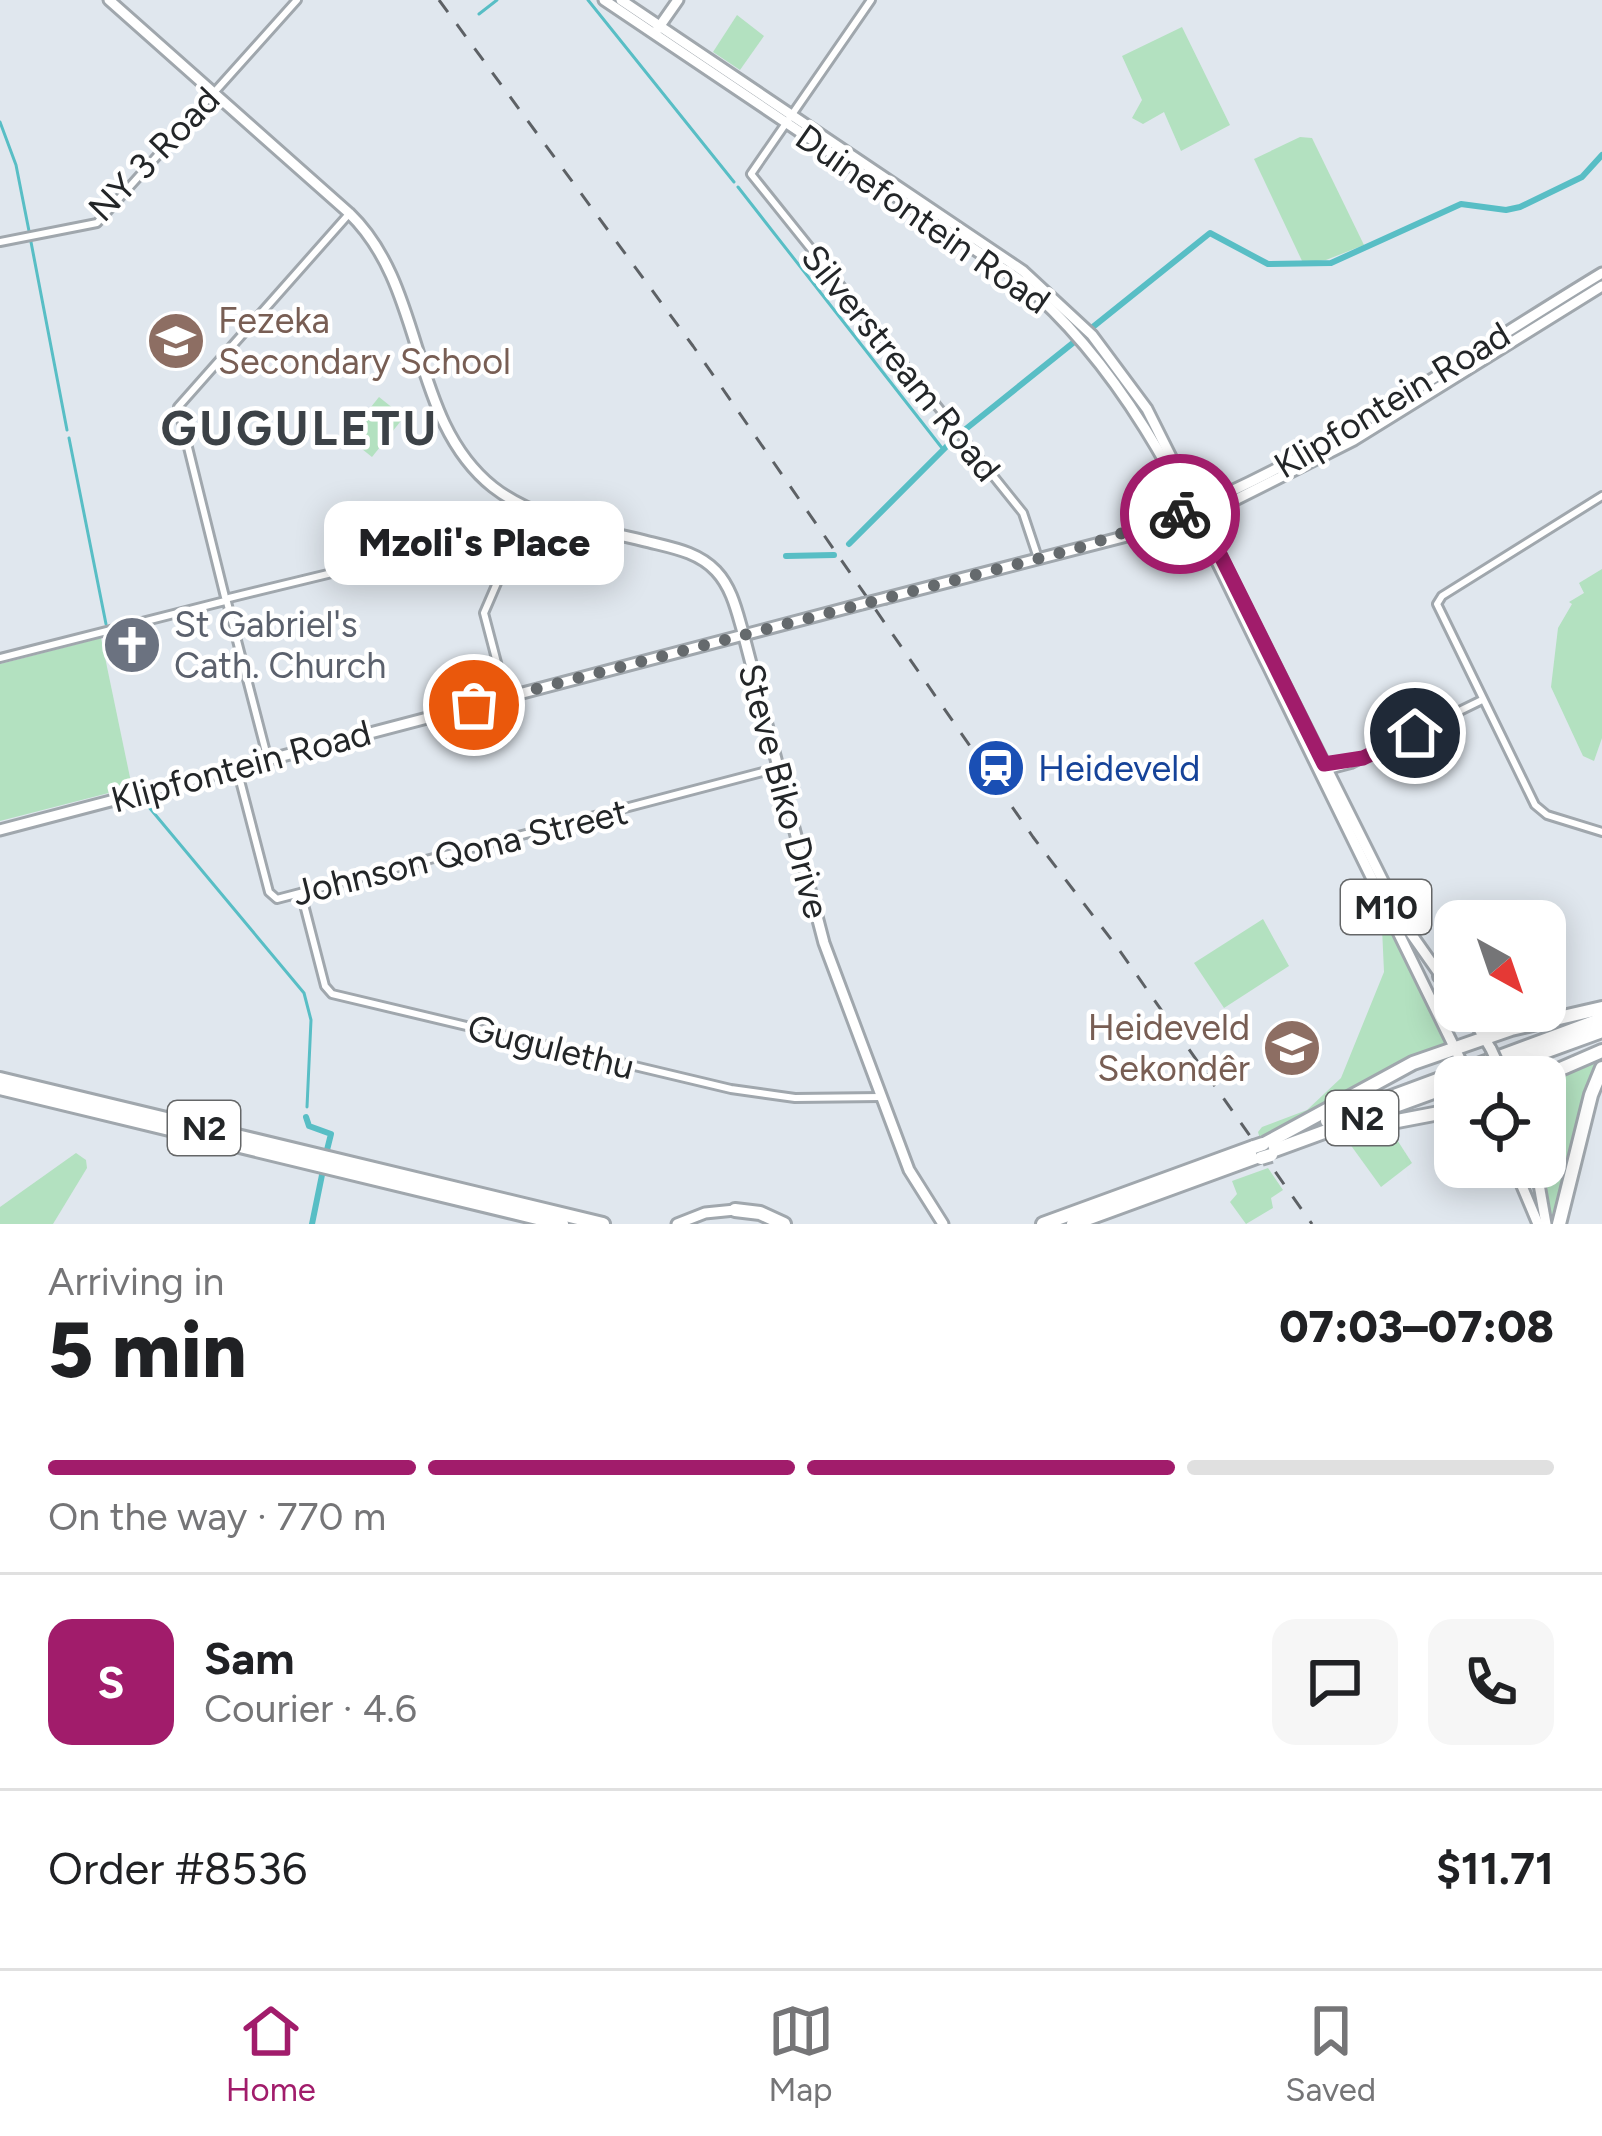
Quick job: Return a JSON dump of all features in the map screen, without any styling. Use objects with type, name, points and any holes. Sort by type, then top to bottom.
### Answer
[{"type":"highway","points":[[1566,1015],[1602,1008]]},
{"type":"highway","name":"N2","points":[[1073,1224],[1602,1019]]},
{"type":"highway","points":[[1531,1056],[1602,1031]]},
{"type":"highway","points":[[1264,1151],[1400,1069],[1519,1032]]},
{"type":"highway","points":[[1566,1067],[1602,1051]]},
{"type":"highway","points":[[1559,1224],[1602,1068]]},
{"type":"highway","name":"N2","points":[[0,1083],[562,1224]]},
{"type":"highway","name":"N2","points":[[0,1083],[603,1224]]},
{"type":"highway","name":"N2","points":[[1043,1224],[1434,1091]]},
{"type":"highway","points":[[1264,1151],[1434,1114]]},
{"type":"highway","points":[[387,1183],[538,1224]]},
{"type":"highway","points":[[735,1210],[763,1224]]},
{"type":"highway","points":[[735,1210],[760,1213],[784,1224]]},
{"type":"main road","name":"Steve Biko Drive","points":[[109,0],[349,213],[387,261],[452,439],[487,482],[529,509],[695,556],[726,584],[824,943],[914,1180],[944,1224]]},
{"type":"main road","name":"Duinefontein Road","points":[[604,0],[790,119],[1017,278],[1084,333],[1195,512],[1458,1054]]},
{"type":"main road","name":"Duinefontein Road","points":[[621,0],[657,30]]},
{"type":"main road","points":[[657,30],[679,0]]},
{"type":"main road","name":"Klipfontein Road","points":[[1195,512],[1329,442],[1602,273]]},
{"type":"main road","name":"Klipfontein Road","points":[[0,830],[1109,540],[1195,512],[1354,440],[1602,286]]},
{"type":"main road","points":[[737,614],[762,630]]},
{"type":"main road","name":"Duinefontein Road","points":[[1322,768],[1405,925],[1434,967]]},
{"type":"main road","points":[[1481,1032],[1494,1056]]},
{"type":"main road","points":[[1524,1188],[1542,1224]]},
{"type":"main road","points":[[1538,1188],[1542,1224]]},
{"type":"main road","points":[[677,1224],[735,1210]]},
{"type":"street","name":"NY 3 Road","points":[[0,242],[97,223],[297,0]]},
{"type":"street","points":[[790,119],[871,0]]},
{"type":"street","name":"Silverstream Road","points":[[790,119],[751,174],[1023,513],[1038,558]]},
{"type":"street","points":[[268,760],[178,407],[349,213]]},
{"type":"street","points":[[1602,496],[1438,600],[1439,611],[1538,809],[1602,832]]},
{"type":"street","points":[[506,697],[484,614],[529,509]]},
{"type":"street","points":[[0,658],[398,557],[452,561],[499,576]]},
{"type":"street","points":[[1322,768],[1363,758],[1482,700]]},
{"type":"street","name":"Johnson Qona Street","points":[[237,768],[270,895],[279,899],[778,768]]},
{"type":"street","name":"Gugulethu","points":[[301,893],[330,994],[746,1092],[795,1098],[879,1097]]},
{"type":"green space","points":[[737,15],[764,36],[740,70],[713,52]]},
{"type":"green space","points":[[1182,27],[1230,125],[1181,151],[1164,112],[1143,124],[1132,118],[1142,100],[1122,56]]},
{"type":"green space","points":[[1300,137],[1312,138],[1364,245],[1326,260],[1303,263],[1254,159]]},
{"type":"green space","points":[[379,397],[404,417],[372,457],[347,437]]},
{"type":"green space","points":[[1602,569],[1602,738],[1594,761],[1583,756],[1551,687],[1558,628],[1569,602],[1584,593],[1579,583]]},
{"type":"green space","points":[[101,638],[132,787],[0,821],[0,664]]},
{"type":"green space","points":[[1263,919],[1289,966],[1224,1008],[1194,963]]},
{"type":"green space","points":[[1390,925],[1434,1019],[1434,1032],[1440,1032],[1447,1047],[1260,1139],[1262,1127],[1307,1110],[1341,1078],[1384,972],[1382,928]]},
{"type":"green space","points":[[1602,1053],[1566,1182],[1566,1070]]},
{"type":"green space","points":[[1392,1132],[1412,1163],[1381,1187],[1347,1140]]},
{"type":"green space","points":[[76,1153],[86,1160],[87,1168],[53,1224],[0,1224],[0,1207]]},
{"type":"green space","points":[[1268,1168],[1283,1190],[1271,1198],[1273,1208],[1246,1224],[1230,1202],[1237,1194],[1232,1181]]},
{"type":"green space","points":[[1544,1188],[1564,1188],[1555,1219]]},
{"type":"waterway","points":[[479,14],[497,0]]},
{"type":"waterway","points":[[588,0],[734,182]]},
{"type":"waterway","points":[[0,122],[16,165],[29,231]]},
{"type":"waterway","points":[[962,432],[1210,233],[1268,264],[1331,263],[1461,204],[1506,210],[1520,207],[1582,177],[1602,155]]},
{"type":"waterway","points":[[738,187],[942,448]]},
{"type":"waterway","points":[[31,242],[67,430]]},
{"type":"waterway","points":[[69,438],[106,624]]},
{"type":"waterway","points":[[849,544],[955,438]]},
{"type":"waterway","points":[[786,556],[834,555]]},
{"type":"waterway","points":[[143,800],[304,993],[311,1020],[307,1107]]},
{"type":"waterway","points":[[306,1117],[309,1126],[331,1134],[326,1154]]},
{"type":"waterway","points":[[312,1224],[323,1170]]},
{"type":"railway","points":[[439,0],[693,346],[1033,837],[1117,947],[1312,1224]]},
{"type":"way so far","points":[[474,705],[1109,540],[1180,514]]},
{"type":"place","name":"Fezeka Secondary School","points":[[176,341]]},
{"type":"place","name":"St Gabriel's Cath. Church","points":[[132,645]]},
{"type":"place","name":"Mzoli's Place","points":[[474,705]]},
{"type":"place","name":"Heideveld","points":[[996,768]]},
{"type":"place","name":"Heideveld Sekondêr","points":[[1292,1048]]},
{"type":"district","name":"GUGULETU","points":[[300,428]]},
{"type":"route","points":[[1180,514],[1196,507],[1324,764],[1363,758],[1415,733]]}]
